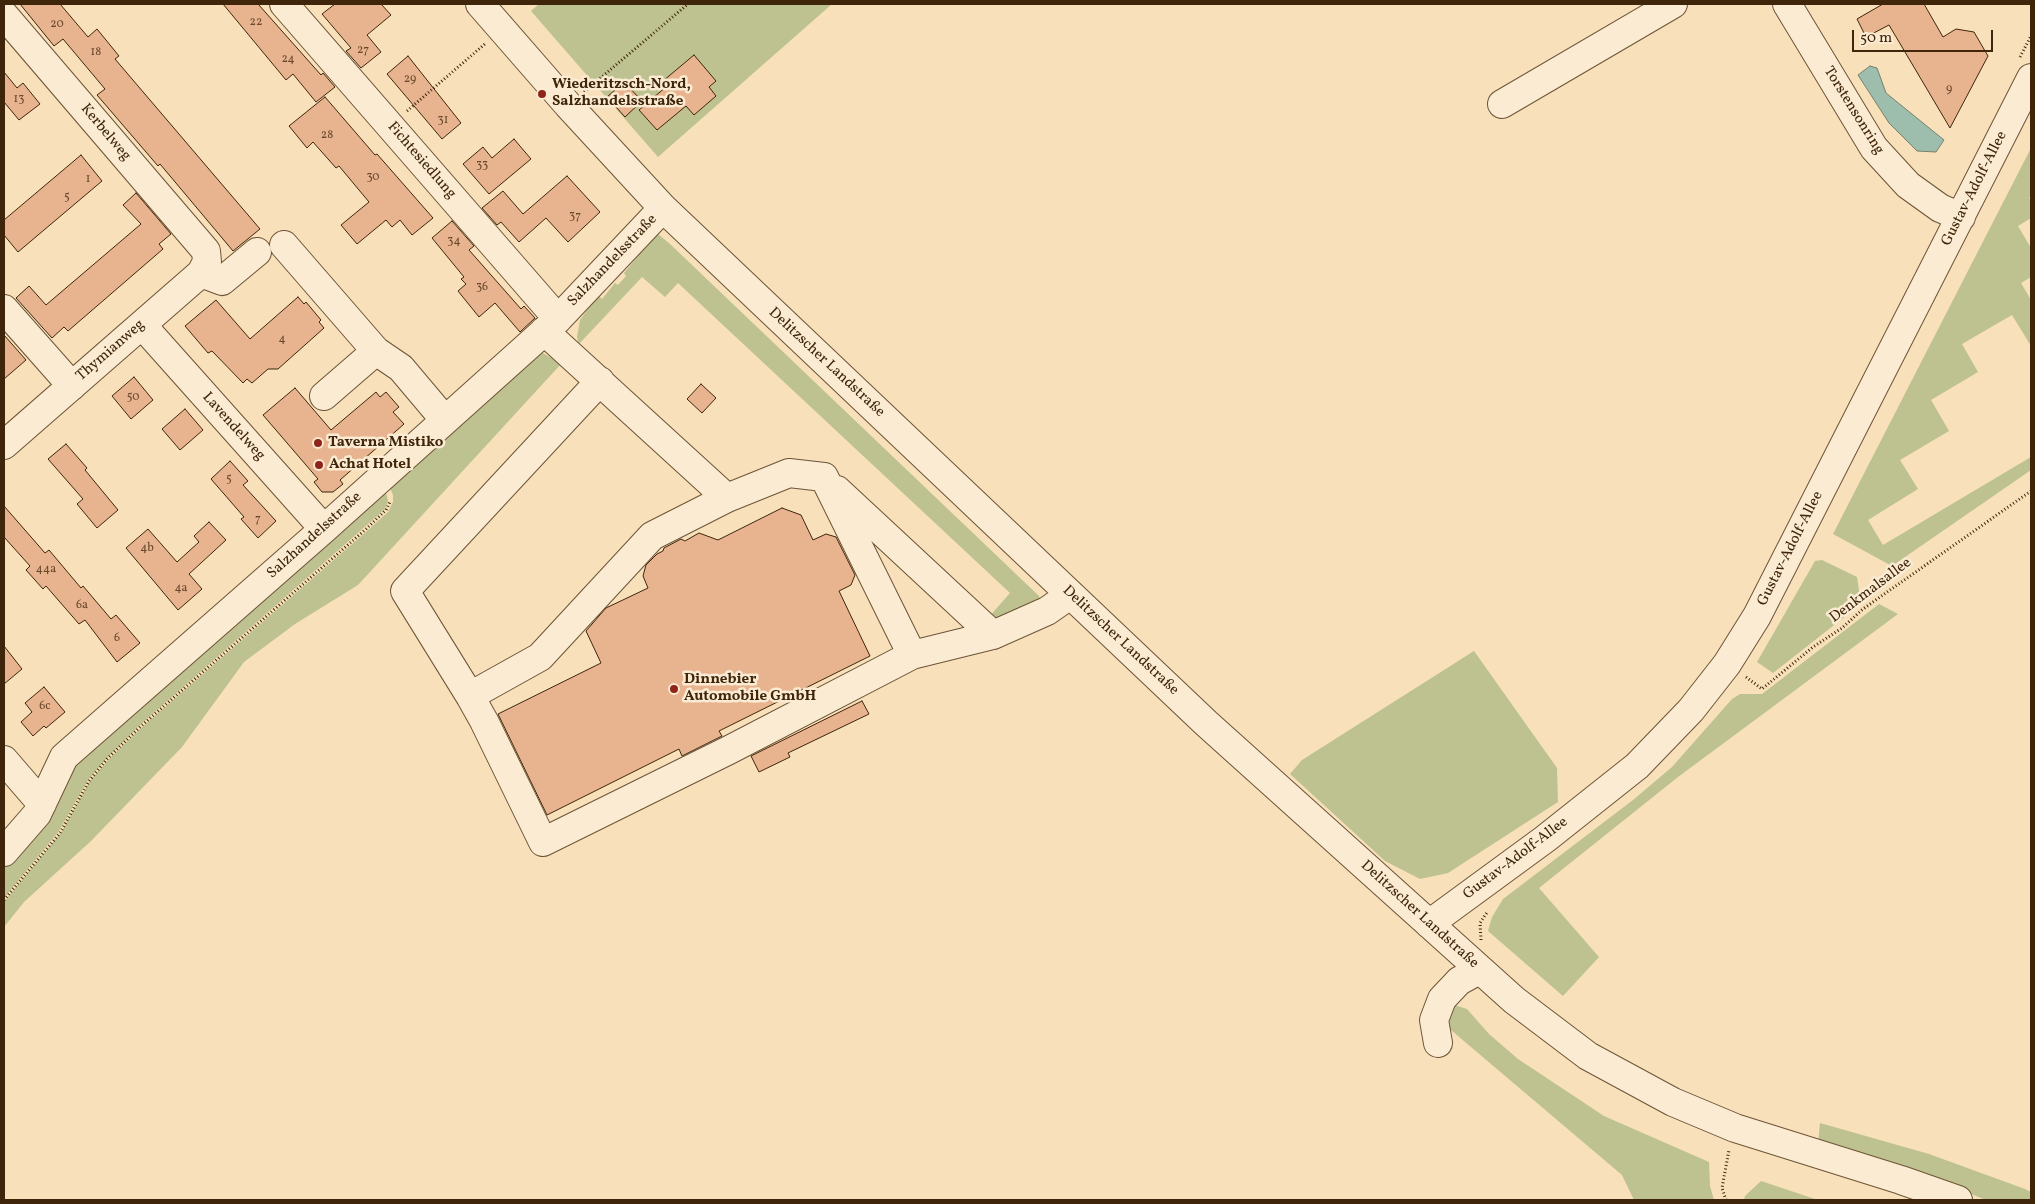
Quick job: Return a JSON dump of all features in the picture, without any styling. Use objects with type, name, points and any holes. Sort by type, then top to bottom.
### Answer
[{"type":"street","name":"Fichtesiedlung","points":[[284,4],[390,126],[551,325],[600,381],[727,498]]},
{"type":"street","name":"Delitzscher Landstraße","points":[[482,4],[568,105],[663,208],[1206,723],[1514,1000],[1588,1056],[1673,1102],[1735,1128],[1958,1200]]},
{"type":"street","points":[[1502,104],[1672,4]]},
{"type":"street","name":"Torstensonring","points":[[1787,4],[1874,148],[1908,185],[1940,208],[1961,217]]},
{"type":"street","name":"Kerbelweg","points":[[4,15],[204,262]]},
{"type":"street","name":"Gustav-Adolf-Allee","points":[[1429,924],[1545,839],[1637,766],[1691,710],[1728,664],[1757,616],[2031,78]]},
{"type":"street","name":"Salzhandelsstraße","points":[[4,852],[37,814],[64,757],[324,529],[444,419],[551,325],[663,208]]},
{"type":"street","points":[[284,245],[376,351],[401,368],[444,419]]},
{"type":"street","points":[[204,262],[222,280],[257,252]]},
{"type":"street","name":"Thymianweg","points":[[4,445],[142,325],[204,262]]},
{"type":"street","points":[[4,309],[72,386]]},
{"type":"street","name":"Lavendelweg","points":[[142,325],[324,529]]},
{"type":"street","points":[[324,396],[376,351]]},
{"type":"street","points":[[600,381],[405,591],[484,721],[543,842],[729,750],[912,655],[993,635],[1047,610],[1070,595]]},
{"type":"street","points":[[470,696],[540,657],[652,536],[727,498],[789,473],[824,477],[993,635]]},
{"type":"street","points":[[824,477],[912,655]]},
{"type":"street","points":[[4,760],[42,804]]},
{"type":"street","points":[[1438,1043],[1434,1020],[1442,999],[1459,981],[1479,970]]},
{"type":"path","points":[[568,105],[688,4]]},
{"type":"path","points":[[390,126],[492,38]]},
{"type":"path","points":[[4,900],[60,833],[89,781],[107,759],[140,727],[386,510],[390,496],[378,479]]},
{"type":"path","name":"Denkmalsallee","points":[[1728,664],[1762,689],[1813,647],[1842,628],[1863,609],[2031,490]]},
{"type":"path","points":[[1726,1200],[1722,1188],[1735,1128]]},
{"type":"green space","points":[[539,4],[832,4],[658,157],[531,11]]},
{"type":"green space","points":[[2031,148],[2031,196],[2029,198],[2031,201],[2031,218],[2018,226],[2031,248],[2031,277],[2021,283],[2031,300],[2031,346],[2012,315],[1962,344],[1978,372],[1931,400],[1949,431],[1900,460],[1918,489],[1868,520],[1883,545],[2031,457],[2031,470],[1892,566],[1833,534]]},
{"type":"green space","points":[[653,234],[658,234],[670,244],[1039,596],[1040,600],[996,624],[989,617],[1010,593],[678,283],[665,297],[642,277],[579,344],[603,366],[599,368],[579,345],[577,337],[580,320],[598,295],[602,299],[615,283],[618,285],[626,276],[624,273],[638,256],[634,252]]},
{"type":"green space","points":[[531,353],[543,353],[561,364],[358,585],[295,624],[244,662],[182,747],[91,841],[24,902],[4,927],[4,902],[61,833],[90,781],[108,760],[141,728],[388,512],[393,502],[393,495],[388,484]]},
{"type":"green space","points":[[383,488],[388,502],[385,509],[139,726],[106,759],[88,780],[59,831],[4,898],[4,868],[19,849],[66,774]]},
{"type":"green space","points":[[1822,560],[1857,577],[1861,604],[1773,673],[1757,662],[1815,561]]},
{"type":"green space","points":[[1879,604],[1898,614],[1678,777],[1539,888],[1599,957],[1563,996],[1488,931],[1492,917],[1503,899],[1633,800],[1672,767],[1732,699],[1740,694],[1762,694]]},
{"type":"green space","points":[[1474,651],[1557,768],[1558,802],[1448,873],[1420,879],[1385,861],[1290,774],[1302,760]]},
{"type":"green space","points":[[1451,1004],[1467,1009],[1489,1034],[1518,1059],[1604,1116],[1709,1162],[1710,1186],[1714,1200],[1634,1200],[1622,1175],[1445,1025]]},
{"type":"green space","points":[[1820,1123],[1929,1154],[2025,1189],[2031,1192],[2031,1200],[1986,1200],[1964,1191],[1818,1144]]},
{"type":"green space","points":[[1761,1181],[1818,1200],[1744,1200],[1745,1196]]},
{"type":"shaded area","points":[[1870,66],[1877,68],[1886,93],[1944,140],[1936,152],[1917,151],[1889,123],[1858,75]]},
{"type":"building","points":[[20,4],[60,4],[88,37],[97,29],[119,56],[115,59],[260,229],[233,251],[160,164],[158,166],[97,95],[105,89],[63,39],[54,46]]},
{"type":"building","points":[[223,4],[258,4],[321,75],[323,73],[335,87],[316,102],[293,74],[286,80]]},
{"type":"building","points":[[335,4],[381,4],[391,15],[367,35],[381,52],[361,68],[346,51],[351,48],[322,14]]},
{"type":"building","points":[[1883,4],[1924,4],[1943,37],[1956,29],[1974,32],[1988,56],[1950,128],[1889,25],[1866,37],[1857,19]]},
{"type":"building","points":[[694,55],[716,81],[709,87],[716,96],[694,115],[686,106],[657,130],[639,110],[667,86],[663,81]]},
{"type":"building","points":[[408,56],[461,123],[442,139],[387,74]]},
{"type":"building","points":[[4,72],[17,88],[23,83],[40,104],[19,120],[4,102]]},
{"type":"building","points":[[624,82],[642,101],[625,117],[607,97]]},
{"type":"building","points":[[325,97],[433,218],[412,235],[400,220],[392,227],[386,220],[357,244],[341,225],[369,202],[339,166],[336,168],[313,142],[307,148],[289,126]]},
{"type":"building","points":[[514,139],[531,159],[489,194],[463,164],[483,147],[492,158]]},
{"type":"building","points":[[81,155],[102,181],[18,252],[4,235],[4,220]]},
{"type":"building","points":[[567,176],[600,212],[568,242],[546,218],[519,242],[501,222],[497,225],[482,208],[503,191],[523,214]]},
{"type":"building","points":[[136,193],[171,234],[159,244],[163,249],[68,331],[64,327],[52,338],[16,298],[29,286],[46,305],[141,224],[123,205]]},
{"type":"building","points":[[452,221],[474,246],[469,250],[521,309],[524,306],[535,318],[520,332],[495,303],[479,317],[458,291],[466,284],[461,279],[464,277],[432,238]]},
{"type":"building","points":[[298,297],[304,304],[306,302],[321,320],[319,322],[324,328],[278,369],[268,369],[252,383],[247,379],[243,383],[212,351],[208,353],[185,326],[216,300],[250,339]]},
{"type":"building","points":[[4,335],[26,360],[4,379]]},
{"type":"building","points":[[134,377],[153,400],[131,419],[112,396]]},
{"type":"building","points":[[701,384],[716,398],[702,413],[687,399]]},
{"type":"building","points":[[295,388],[331,430],[376,392],[380,397],[386,392],[399,407],[393,412],[404,424],[340,480],[343,484],[333,492],[322,492],[314,482],[318,479],[263,415]]},
{"type":"building","points":[[185,409],[203,430],[180,450],[162,429]]},
{"type":"building","points":[[66,444],[87,468],[85,470],[118,510],[97,528],[77,504],[83,499],[48,459]]},
{"type":"building","points":[[230,461],[248,481],[243,485],[276,521],[258,538],[241,519],[244,517],[211,479]]},
{"type":"building","points":[[4,506],[45,553],[49,550],[81,588],[83,586],[111,619],[116,615],[140,643],[117,662],[85,620],[79,624],[46,586],[43,589],[26,570],[30,566],[4,537]]},
{"type":"building","name":"Dinnebier Automobile GmbH","points":[[782,508],[801,515],[813,540],[826,534],[836,537],[855,575],[851,585],[839,591],[870,656],[719,731],[722,736],[682,756],[679,749],[547,815],[498,714],[601,663],[586,631],[606,608],[648,588],[643,576],[646,565],[664,548],[681,539],[685,541],[699,533],[718,540]]},
{"type":"building","points":[[209,522],[226,540],[189,574],[202,589],[178,610],[126,548],[148,529],[177,562],[199,542],[194,536]]},
{"type":"building","points":[[4,646],[22,669],[4,684]]},
{"type":"building","points":[[44,687],[65,712],[33,736],[21,722],[32,712],[25,703]]},
{"type":"building","points":[[862,701],[869,714],[788,753],[790,757],[759,772],[751,756]]},
{"type":"place","name":"Wiederitzsch-Nord, Salzhandelsstraße","points":[[542,94]]},
{"type":"place","name":"Taverna Mistiko","points":[[318,443]]},
{"type":"place","name":"Achat Hotel","points":[[319,465]]},
{"type":"place","name":"Dinnebier Automobile GmbH","points":[[674,689]]}]
